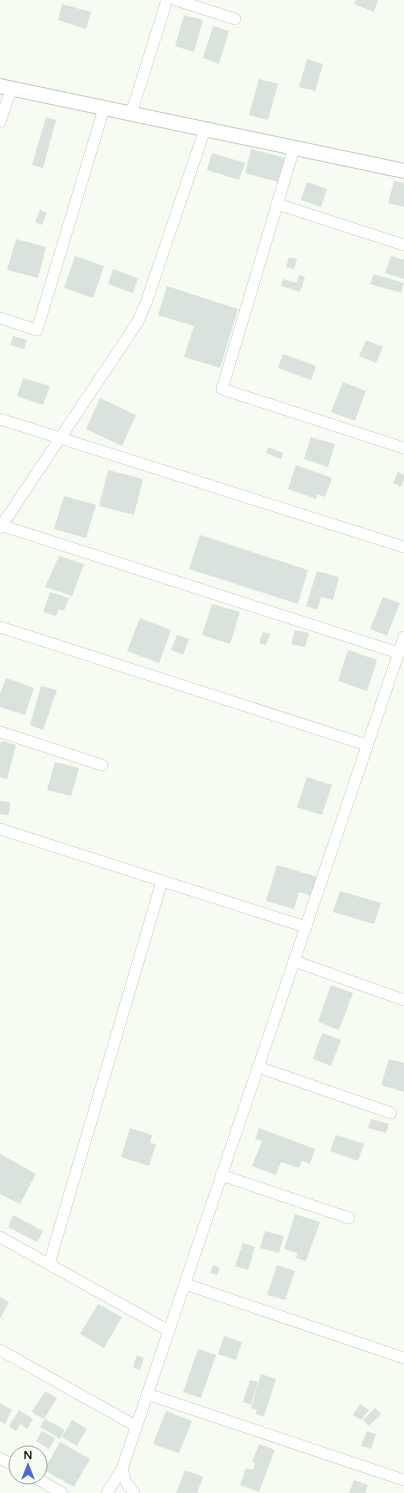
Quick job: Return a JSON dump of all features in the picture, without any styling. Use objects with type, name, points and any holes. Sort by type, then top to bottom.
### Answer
[{"type":"street","points":[[131,114],[167,0]]},
{"type":"street","points":[[176,0],[235,19]]},
{"type":"street","points":[[0,122],[6,87],[404,171]]},
{"type":"street","points":[[0,318],[37,330],[104,108]]},
{"type":"street","points":[[205,129],[146,303],[137,323],[1,526],[399,653]]},
{"type":"street","points":[[294,148],[222,389],[404,448]]},
{"type":"street","points":[[277,204],[404,245]]},
{"type":"street","points":[[0,419],[404,547]]},
{"type":"street","points":[[0,627],[368,745]]},
{"type":"street","points":[[107,1493],[122,1469],[404,637]]},
{"type":"street","points":[[0,732],[102,765]]},
{"type":"street","points":[[0,829],[306,927]]},
{"type":"street","points":[[49,1264],[162,881]]},
{"type":"street","points":[[294,961],[404,1000]]},
{"type":"street","points":[[258,1066],[391,1113]]},
{"type":"street","points":[[222,1175],[349,1218]]},
{"type":"street","points":[[0,1237],[169,1331]]},
{"type":"street","points":[[185,1284],[404,1358]]},
{"type":"street","points":[[0,1350],[136,1426]]},
{"type":"street","points":[[147,1394],[404,1480]]},
{"type":"street","points":[[122,1469],[126,1482],[134,1493]]},
{"type":"street","points":[[48,1485],[62,1493]]},
{"type":"building","points":[[356,0],[378,0],[374,12],[354,4]]},
{"type":"building","points":[[62,4],[91,12],[86,29],[58,20]]},
{"type":"building","points":[[184,15],[203,20],[194,52],[175,46]]},
{"type":"building","points":[[213,26],[229,31],[219,64],[203,58]]},
{"type":"building","points":[[307,59],[323,64],[315,91],[299,87]]},
{"type":"building","points":[[259,79],[278,84],[268,120],[249,115]]},
{"type":"building","points":[[46,117],[56,120],[43,168],[32,165]]},
{"type":"building","points":[[251,149],[285,158],[278,182],[245,173]]},
{"type":"building","points":[[212,153],[245,163],[239,180],[207,170]]},
{"type":"building","points":[[394,181],[404,183],[404,207],[388,203]]},
{"type":"building","points":[[307,182],[327,189],[321,207],[301,200]]},
{"type":"building","points":[[40,210],[47,213],[42,225],[35,222]]},
{"type":"building","points":[[16,239],[46,247],[38,278],[7,270]]},
{"type":"building","points":[[75,256],[104,266],[93,298],[64,288]]},
{"type":"building","points":[[391,256],[404,260],[404,279],[385,273]]},
{"type":"building","points":[[289,257],[297,259],[294,269],[286,267]]},
{"type":"building","points":[[113,269],[138,278],[133,293],[108,284]]},
{"type":"building","points":[[374,274],[404,283],[401,293],[370,284]]},
{"type":"building","points":[[299,275],[305,277],[300,292],[281,286],[283,279],[297,283]]},
{"type":"building","points":[[167,286],[238,309],[220,368],[184,357],[194,326],[158,315]]},
{"type":"building","points":[[13,336],[27,340],[24,349],[10,345]]},
{"type":"building","points":[[366,340],[383,347],[376,363],[359,356]]},
{"type":"building","points":[[283,354],[316,366],[311,380],[278,368]]},
{"type":"building","points":[[23,378],[50,386],[43,405],[17,396]]},
{"type":"building","points":[[343,382],[366,391],[355,421],[331,412]]},
{"type":"building","points":[[100,398],[136,415],[122,446],[86,429]]},
{"type":"building","points":[[311,437],[335,444],[328,467],[304,459]]},
{"type":"building","points":[[268,447],[283,453],[281,459],[266,453]]},
{"type":"building","points":[[296,465],[332,478],[325,497],[317,494],[316,499],[288,489]]},
{"type":"building","points":[[108,470],[143,479],[134,515],[99,506]]},
{"type":"building","points":[[398,472],[404,475],[404,480],[401,487],[393,483]]},
{"type":"building","points":[[64,496],[96,505],[86,538],[54,529]]},
{"type":"building","points":[[200,535],[308,570],[298,604],[189,569]]},
{"type":"building","points":[[59,556],[84,564],[72,596],[45,587]]},
{"type":"building","points":[[317,571],[339,577],[333,600],[321,597],[317,610],[306,606]]},
{"type":"building","points":[[50,592],[69,598],[64,611],[59,609],[56,616],[43,612]]},
{"type":"building","points":[[383,597],[400,603],[387,636],[370,629]]},
{"type":"building","points":[[212,604],[240,612],[230,644],[202,635]]},
{"type":"building","points":[[140,618],[171,630],[159,663],[127,651]]},
{"type":"building","points":[[295,630],[309,633],[305,647],[291,644]]},
{"type":"building","points":[[263,632],[270,634],[266,645],[259,643]]},
{"type":"building","points":[[177,635],[189,639],[183,655],[171,650]]},
{"type":"building","points":[[348,650],[377,660],[367,691],[338,681]]},
{"type":"building","points":[[6,678],[34,688],[25,715],[0,707],[0,694]]},
{"type":"building","points":[[41,686],[57,690],[43,730],[30,725]]},
{"type":"building","points":[[1,741],[16,745],[7,779],[0,777]]},
{"type":"building","points":[[55,762],[79,768],[71,796],[47,790]]},
{"type":"building","points":[[307,777],[332,785],[322,815],[297,807]]},
{"type":"building","points":[[0,801],[10,802],[9,815],[0,814]]},
{"type":"building","points":[[277,865],[317,877],[311,896],[299,892],[294,909],[266,901]]},
{"type":"building","points":[[340,891],[381,903],[374,924],[333,912]]},
{"type":"building","points":[[331,985],[353,993],[339,1030],[318,1022]]},
{"type":"building","points":[[322,1033],[341,1040],[331,1066],[313,1059]]},
{"type":"building","points":[[389,1059],[404,1063],[404,1092],[381,1085]]},
{"type":"building","points":[[371,1119],[389,1124],[386,1133],[368,1128]]},
{"type":"building","points":[[130,1128],[152,1135],[150,1143],[156,1144],[149,1166],[121,1157]]},
{"type":"building","points":[[259,1128],[315,1149],[310,1164],[302,1161],[299,1168],[281,1162],[276,1175],[252,1166],[262,1141],[255,1139]]},
{"type":"building","points":[[336,1135],[364,1144],[358,1161],[330,1151]]},
{"type":"building","points":[[0,1154],[36,1174],[20,1204],[0,1194]]},
{"type":"building","points":[[295,1214],[320,1222],[306,1261],[296,1258],[297,1253],[284,1249]]},
{"type":"building","points":[[13,1215],[43,1231],[37,1242],[8,1227]]},
{"type":"building","points":[[265,1231],[284,1236],[279,1253],[260,1248]]},
{"type":"building","points":[[243,1243],[255,1247],[248,1270],[235,1266]]},
{"type":"building","points":[[213,1265],[220,1268],[217,1275],[210,1273]]},
{"type":"building","points":[[277,1265],[295,1271],[285,1300],[267,1295]]},
{"type":"building","points":[[0,1297],[9,1302],[0,1319]]},
{"type":"building","points":[[98,1304],[122,1317],[104,1348],[80,1334]]},
{"type":"building","points":[[224,1336],[242,1342],[236,1360],[218,1354]]},
{"type":"building","points":[[198,1349],[216,1355],[201,1398],[183,1392]]},
{"type":"building","points":[[137,1355],[144,1358],[140,1370],[133,1367]]},
{"type":"building","points":[[261,1374],[276,1379],[264,1417],[256,1414],[257,1410],[251,1408]]},
{"type":"building","points":[[250,1380],[258,1382],[251,1405],[243,1402]]},
{"type":"building","points":[[45,1391],[57,1398],[44,1419],[32,1412]]},
{"type":"building","points":[[0,1403],[12,1410],[5,1424],[0,1421]]},
{"type":"building","points":[[360,1404],[369,1410],[361,1420],[353,1415]]},
{"type":"building","points":[[375,1408],[381,1414],[369,1426],[363,1420]]},
{"type":"building","points":[[19,1410],[33,1419],[27,1429],[20,1424],[16,1431],[9,1426]]},
{"type":"building","points":[[166,1411],[192,1421],[179,1453],[153,1444]]},
{"type":"building","points":[[45,1419],[65,1430],[60,1439],[40,1427]]},
{"type":"building","points":[[72,1420],[87,1429],[77,1446],[62,1437]]},
{"type":"building","points":[[42,1431],[55,1438],[49,1449],[48,1445],[42,1445],[36,1441]]},
{"type":"building","points":[[367,1431],[376,1434],[371,1449],[361,1446]]},
{"type":"building","points":[[60,1442],[90,1459],[74,1487],[48,1472],[48,1463]]},
{"type":"building","points":[[259,1444],[275,1450],[259,1492],[240,1485],[246,1468],[253,1470],[255,1463],[252,1462]]},
{"type":"building","points":[[185,1470],[203,1477],[197,1493],[176,1493]]},
{"type":"building","points":[[354,1480],[368,1485],[365,1493],[349,1493]]}]
